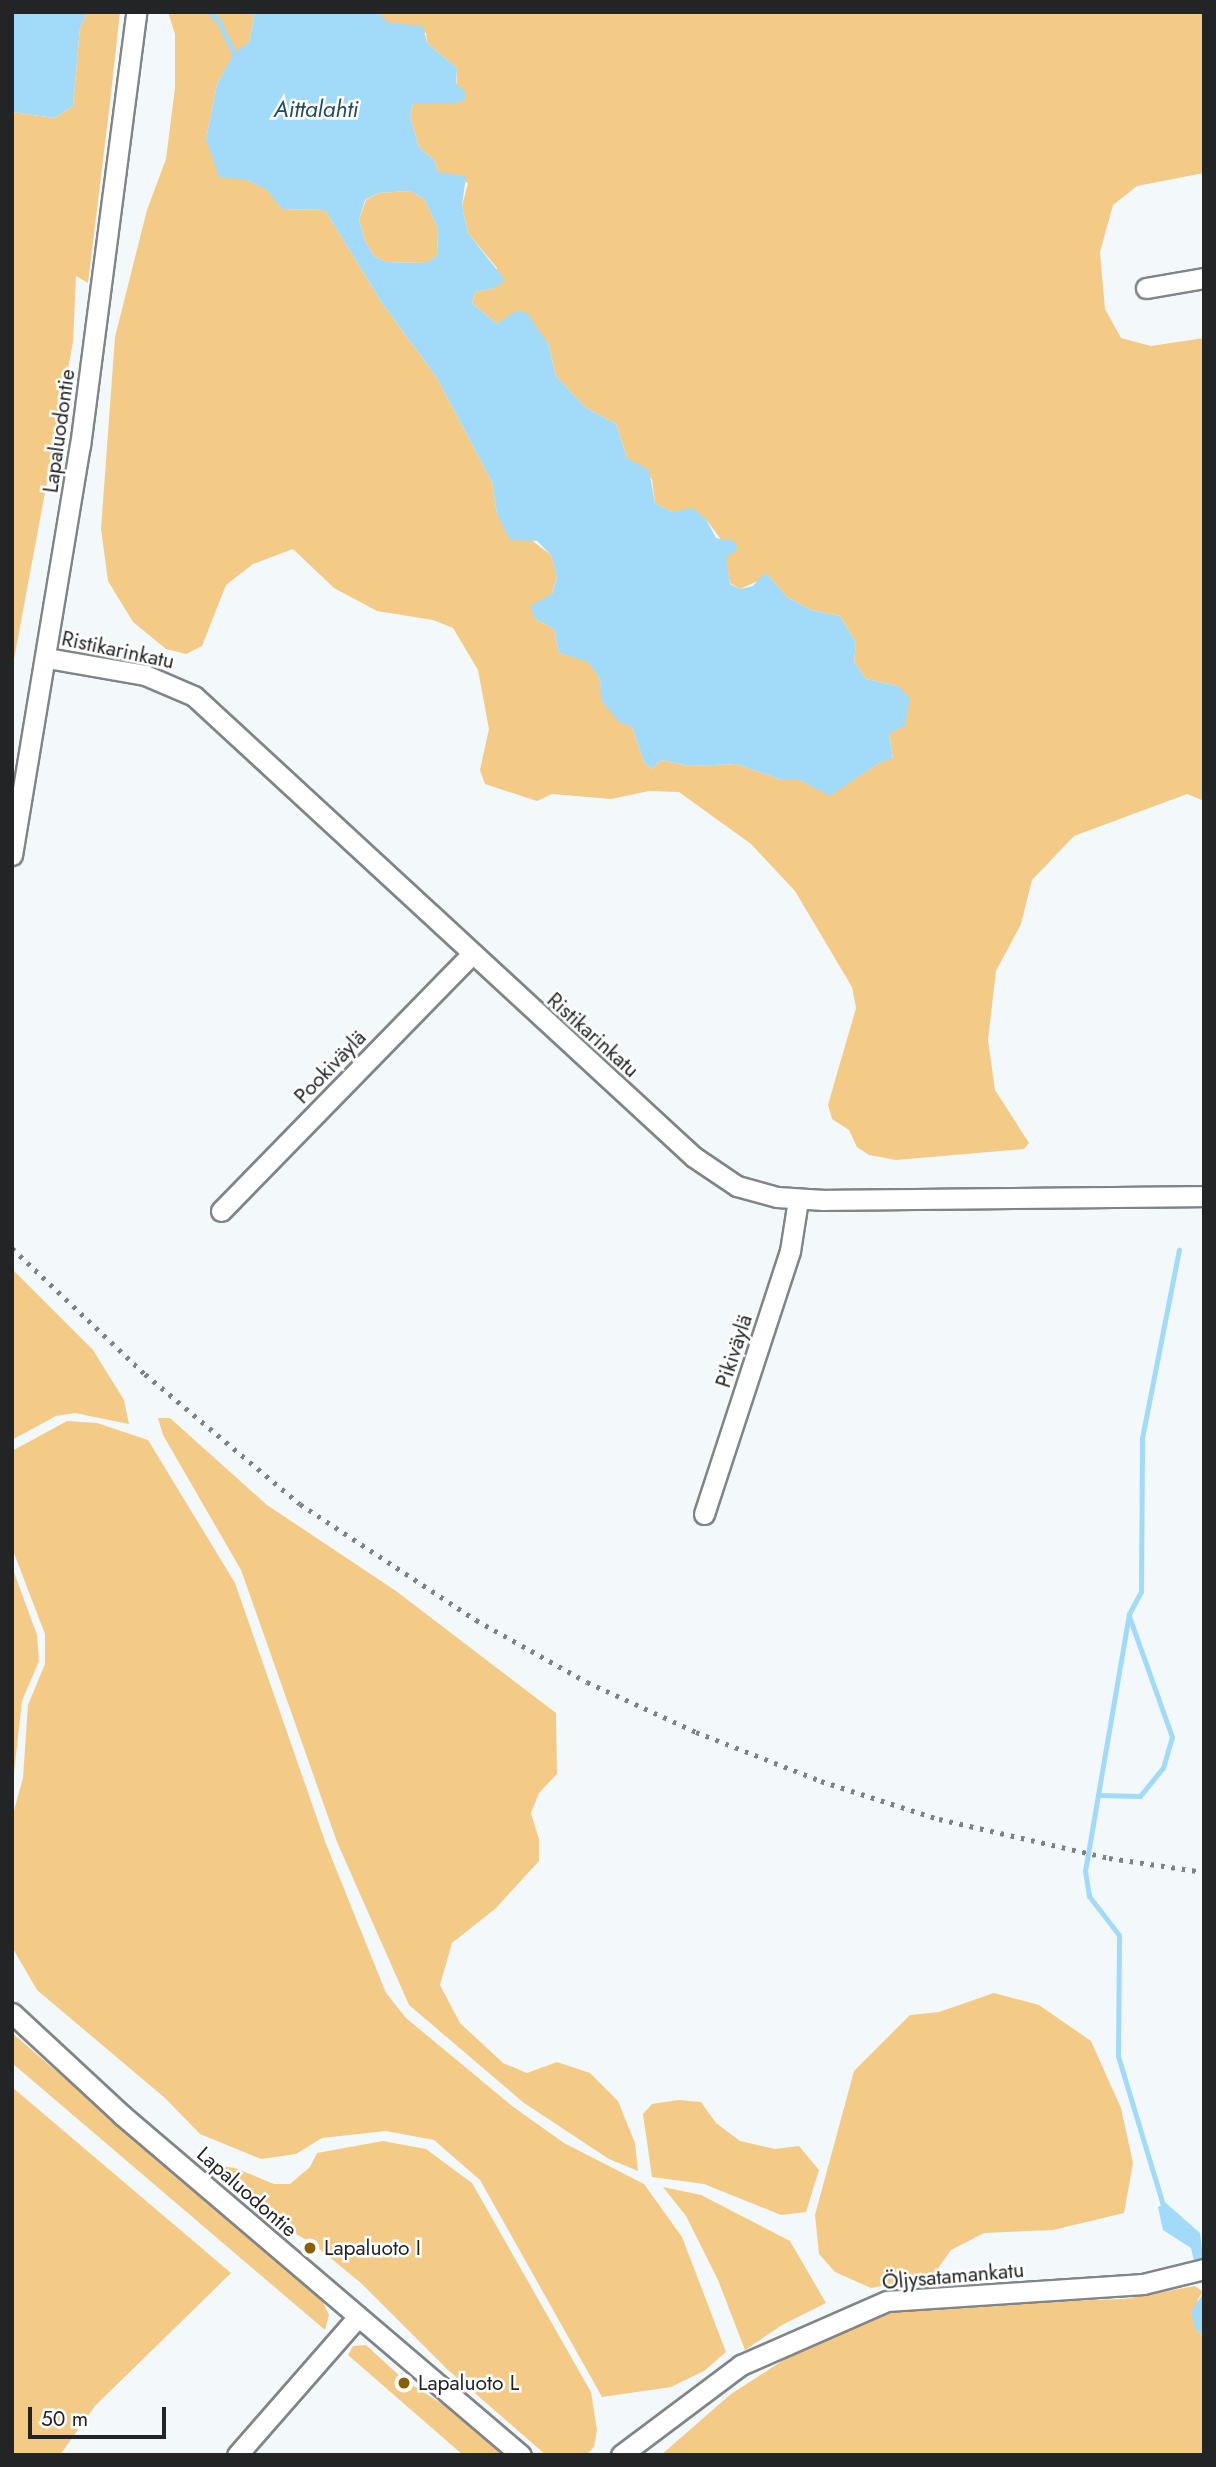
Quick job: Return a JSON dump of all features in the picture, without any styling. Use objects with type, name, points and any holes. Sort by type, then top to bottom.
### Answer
[{"type":"street","name":"Lapaluodontie","points":[[12,855],[47,658],[80,446],[135,12]]},
{"type":"street","points":[[1146,288],[1204,278]]},
{"type":"street","name":"Ristikarinkatu","points":[[47,658],[145,675],[194,696],[471,955],[694,1157],[737,1185],[798,1200],[1204,1196]]},
{"type":"street","name":"Pookiväylä","points":[[221,1211],[471,955]]},
{"type":"street","name":"Pikiväylä","points":[[704,1514],[790,1251],[798,1200]]},
{"type":"street","name":"Lapaluodontie","points":[[12,2013],[122,2115],[521,2455]]},
{"type":"street","name":"Öljysatamankatu","points":[[621,2455],[741,2365],[887,2301],[1143,2284],[1204,2269]]},
{"type":"street","points":[[237,2455],[358,2317]]},
{"type":"shaded area","points":[[87,12],[120,12],[110,103],[88,283],[76,276],[73,342],[12,670],[12,112],[54,118],[73,106],[80,28]]},
{"type":"shaded area","points":[[168,12],[249,12],[254,18],[249,42],[234,54],[217,84],[206,139],[247,180],[268,190],[282,209],[325,210],[382,303],[437,378],[492,482],[497,514],[551,555],[557,576],[552,594],[535,619],[554,629],[559,653],[588,661],[600,679],[602,701],[632,727],[644,762],[652,769],[661,760],[689,766],[736,764],[782,780],[799,780],[830,795],[879,763],[893,758],[889,734],[898,686],[866,679],[854,662],[856,643],[840,616],[811,610],[787,597],[769,576],[740,589],[730,583],[722,541],[706,519],[672,512],[655,503],[652,479],[627,458],[616,424],[585,407],[556,376],[548,343],[510,318],[497,324],[472,303],[475,292],[495,288],[497,268],[468,233],[462,206],[468,183],[438,172],[434,160],[419,147],[410,116],[413,104],[423,101],[456,104],[457,68],[427,43],[426,33],[388,23],[377,12],[1204,12],[1204,173],[1137,186],[1113,205],[1100,252],[1105,309],[1121,338],[1151,346],[1204,338],[1204,801],[1187,794],[1074,836],[1032,880],[1021,924],[996,971],[988,1040],[995,1090],[1029,1143],[1024,1149],[896,1160],[869,1155],[857,1147],[849,1130],[832,1119],[828,1105],[856,1008],[852,987],[795,891],[751,844],[679,792],[649,791],[611,799],[552,794],[537,801],[485,784],[480,770],[489,729],[478,670],[453,628],[433,620],[377,611],[334,588],[293,549],[253,564],[226,585],[202,646],[186,654],[166,649],[133,622],[108,581],[101,529],[115,337],[147,210],[166,159],[175,88],[175,34]]},
{"type":"shaded area","points":[[410,191],[424,199],[438,228],[437,256],[426,263],[386,262],[374,256],[365,241],[359,220],[366,200],[378,193]]},
{"type":"shaded area","points":[[12,1269],[93,1350],[124,1400],[129,1424],[75,1413],[56,1416],[12,1440]]},
{"type":"shaded area","points":[[158,1418],[170,1418],[267,1505],[396,1591],[556,1713],[557,1774],[539,1793],[531,1813],[539,1839],[539,1861],[495,1909],[452,1943],[440,1985],[460,2023],[503,2063],[527,2073],[557,2062],[590,2073],[618,2101],[635,2143],[638,2171],[609,2159],[524,2103],[409,2005],[337,1842],[241,1570],[163,1435]]},
{"type":"shaded area","points":[[67,1421],[97,1423],[148,1440],[235,1583],[326,1844],[386,1993],[406,2018],[512,2106],[564,2143],[644,2184],[682,2237],[726,2352],[704,2371],[671,2387],[602,2397],[480,2180],[434,2140],[386,2131],[322,2138],[296,2154],[261,2159],[200,2134],[165,2098],[37,1990],[12,1947],[12,1818],[23,1778],[28,1705],[45,1664],[45,1634],[12,1548],[12,1451]]},
{"type":"shaded area","points":[[12,1567],[37,1635],[39,1661],[22,1701],[12,1791]]},
{"type":"shaded area","points":[[994,1993],[1039,2005],[1091,2041],[1121,2108],[1133,2163],[1124,2213],[1053,2230],[984,2233],[951,2250],[932,2277],[871,2288],[835,2272],[819,2254],[815,2215],[854,2071],[910,2015],[939,2012]]},
{"type":"shaded area","points":[[12,2033],[321,2298],[329,2315],[325,2330],[12,2063]]},
{"type":"shaded area","points":[[12,2087],[231,2273],[95,2406],[60,2455],[12,2455]]},
{"type":"shaded area","points":[[679,2100],[701,2102],[716,2123],[740,2141],[775,2149],[799,2146],[819,2170],[806,2212],[781,2215],[704,2184],[652,2177],[643,2114],[652,2104]]},
{"type":"shaded area","points":[[383,2141],[426,2149],[472,2183],[591,2392],[597,2430],[594,2447],[586,2455],[546,2455],[447,2369],[361,2283],[312,2243],[276,2223],[218,2176],[214,2165],[235,2168],[274,2184],[290,2184],[310,2167],[317,2153]]},
{"type":"shaded area","points":[[663,2187],[701,2195],[790,2241],[826,2303],[782,2325],[745,2350],[718,2280],[686,2216]]},
{"type":"shaded area","points":[[1195,2286],[1203,2292],[1198,2299],[1196,2330],[1204,2336],[1204,2455],[661,2455],[731,2394],[827,2332],[915,2306],[1124,2299]]},
{"type":"shaded area","points":[[366,2345],[403,2379],[456,2413],[506,2455],[463,2455],[348,2355],[353,2346]]},
{"type":"water","points":[[12,12],[87,12],[80,28],[73,106],[54,118],[12,112]]},
{"type":"water","name":"Aittalahti","points":[[249,12],[377,12],[389,23],[423,26],[427,43],[457,68],[456,83],[466,93],[466,99],[456,104],[413,104],[410,116],[419,147],[434,160],[438,172],[466,176],[462,206],[468,233],[505,280],[495,288],[475,292],[472,303],[497,324],[516,311],[527,313],[548,343],[556,376],[585,407],[616,424],[627,458],[649,470],[655,503],[672,512],[692,508],[706,519],[716,538],[734,541],[738,549],[726,558],[730,584],[740,589],[753,586],[763,574],[769,576],[787,597],[811,610],[840,616],[856,643],[854,662],[866,679],[898,686],[910,698],[905,726],[889,734],[893,759],[879,763],[830,796],[799,780],[782,780],[736,764],[689,766],[661,760],[652,769],[644,762],[632,727],[619,722],[601,700],[600,679],[588,662],[559,653],[554,629],[535,619],[530,606],[552,594],[557,577],[551,555],[537,541],[510,540],[497,514],[492,482],[437,378],[382,303],[325,210],[282,209],[267,190],[247,180],[219,177],[206,139],[217,84],[234,53],[249,42],[254,18]],"holes":[[[410,191],[424,199],[438,228],[437,256],[425,263],[386,262],[374,256],[365,241],[359,220],[365,200],[378,193]]]},
{"type":"water","points":[[1166,2203],[1200,2233],[1204,2262],[1195,2265],[1191,2248],[1163,2230],[1158,2207]]},
{"type":"water","points":[[1204,2292],[1204,2336],[1196,2330],[1191,2312]]},
{"type":"waterway","points":[[209,12],[218,20],[234,53]]},
{"type":"waterway","points":[[1163,2205],[1118,2056],[1119,1935],[1089,1896],[1085,1871],[1129,1614],[1141,1591],[1142,1438],[1179,1250]]},
{"type":"waterway","points":[[1099,1795],[1140,1796],[1163,1768],[1172,1737],[1129,1616]]},
{"type":"railway","points":[[12,1248],[145,1374],[300,1504],[476,1620],[587,1682],[696,1732],[821,1781],[939,1819],[1109,1858],[1204,1872]]},
{"type":"place","name":"Lapaluoto I","points":[[310,2248]]},
{"type":"place","name":"Lapaluoto L","points":[[404,2383]]}]
